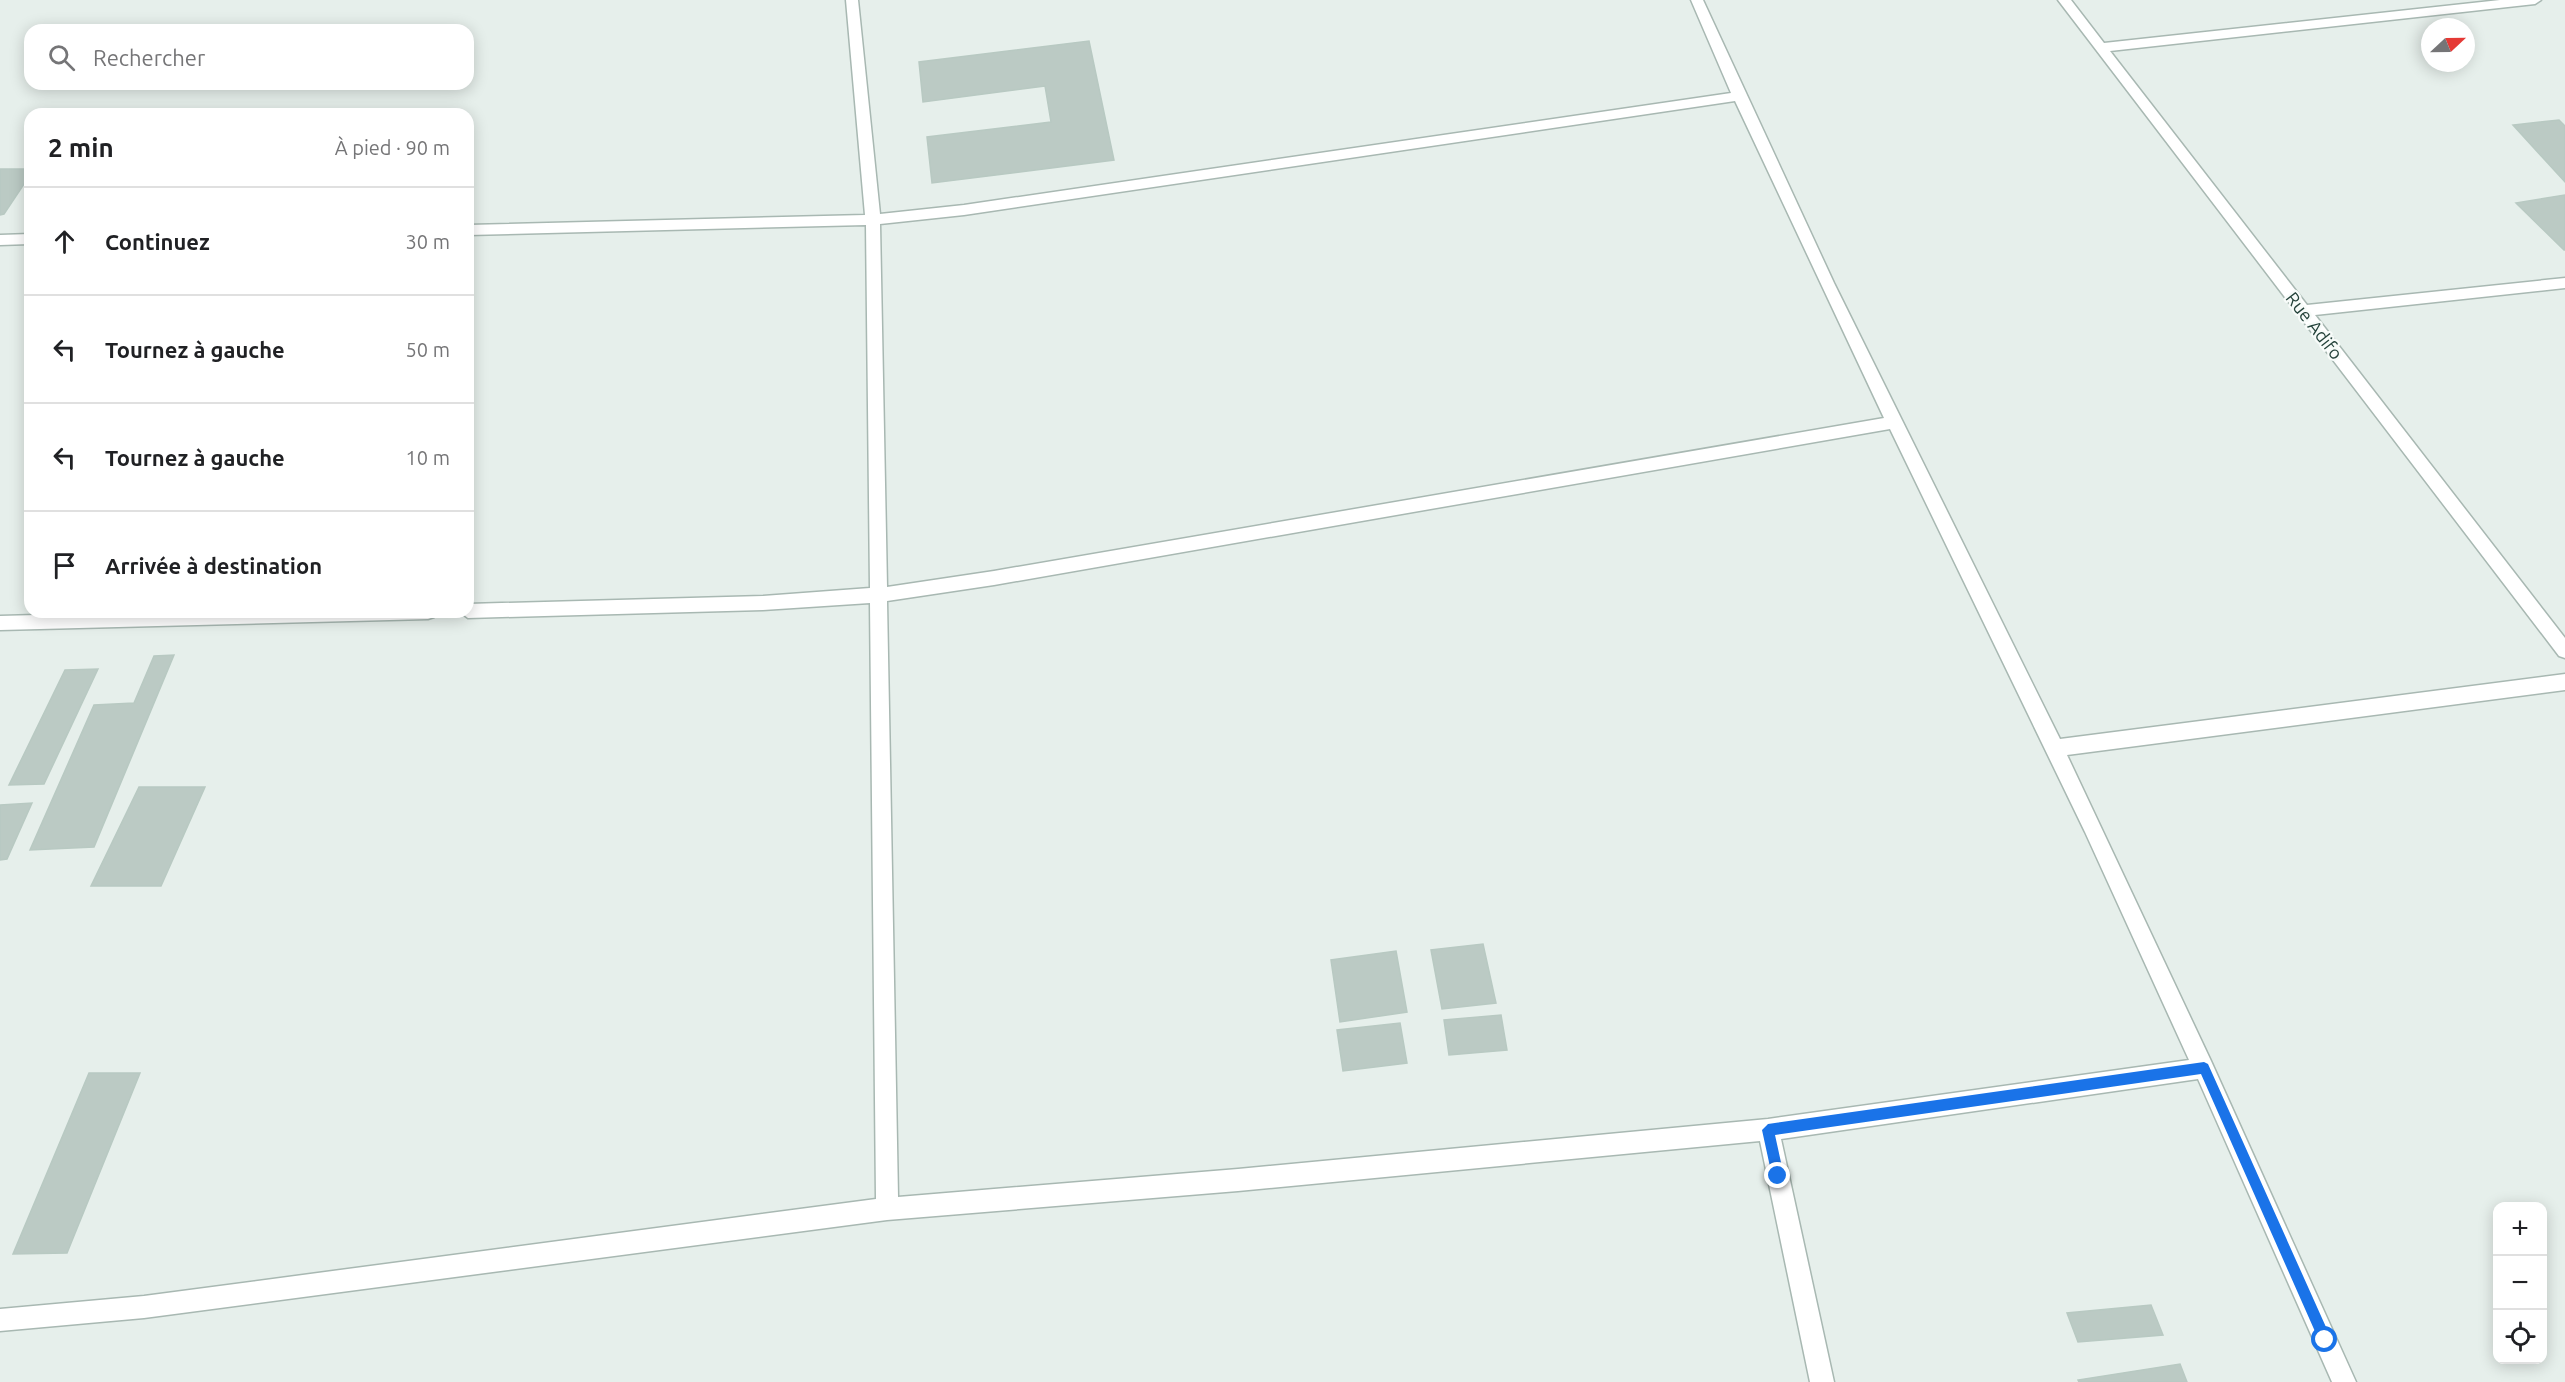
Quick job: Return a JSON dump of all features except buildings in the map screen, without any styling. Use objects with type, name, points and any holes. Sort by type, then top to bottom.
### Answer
[{"type":"street","points":[[852,0],[873,220],[887,1209]]},
{"type":"street","points":[[1696,0],[1738,96],[1892,423],[2055,748],[2204,1068],[2344,1382]]},
{"type":"street","name":"Rue Adifo","points":[[2064,0],[2565,651]]},
{"type":"street","points":[[2099,48],[2535,0]]},
{"type":"street","points":[[474,230],[873,220],[964,210],[1738,96]]},
{"type":"street","points":[[0,240],[24,239]]},
{"type":"street","points":[[2302,311],[2565,283]]},
{"type":"street","points":[[474,611],[763,603],[878,595],[994,578],[1892,423]]},
{"type":"street","points":[[0,623],[195,618]]},
{"type":"street","points":[[2055,748],[2565,682]]},
{"type":"street","points":[[0,1320],[144,1307],[887,1209],[1238,1180],[1768,1130],[2204,1068]]},
{"type":"street","points":[[1768,1130],[1822,1382]]},
{"type":"route","points":[[1778,1176],[1768,1130],[2204,1068],[2325,1340]]}]
